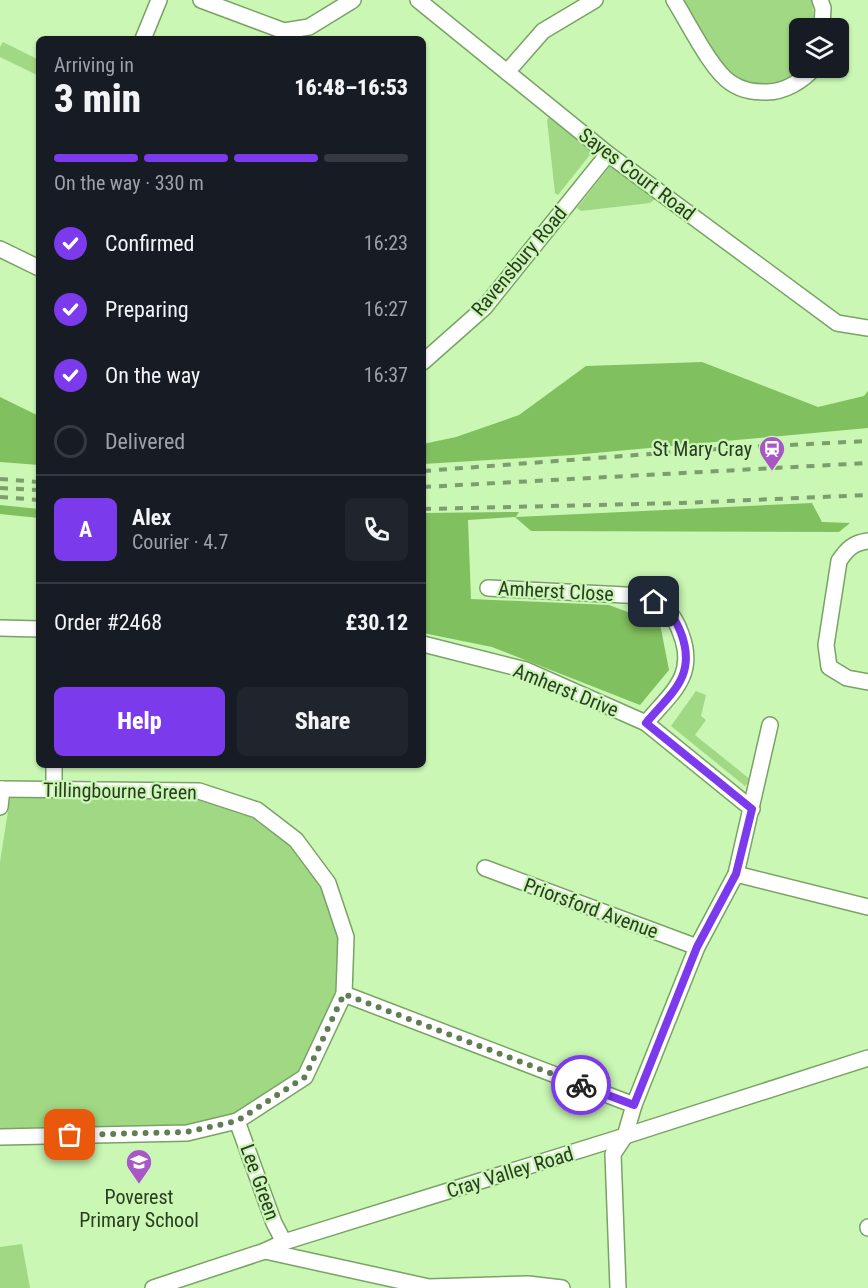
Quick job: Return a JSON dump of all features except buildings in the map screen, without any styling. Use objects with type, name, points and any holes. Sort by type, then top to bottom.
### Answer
[{"type":"street","points":[[144,36],[159,0]]},
{"type":"street","points":[[201,0],[284,31],[310,33],[353,0]]},
{"type":"street","name":"Sayes Court Road","points":[[418,0],[608,154],[837,322],[868,328]]},
{"type":"street","points":[[507,72],[543,31],[595,0]]},
{"type":"street","points":[[674,0],[717,69],[731,83],[750,92],[776,92],[803,78]]},
{"type":"street","points":[[820,0],[823,8],[822,18]]},
{"type":"street","name":"Ravensbury Road","points":[[426,359],[484,308],[608,154]]},
{"type":"street","points":[[0,249],[36,267]]},
{"type":"street","points":[[868,541],[857,542],[846,550],[839,561],[826,645],[829,667],[847,678],[868,682]]},
{"type":"street","name":"Amherst Close","points":[[488,588],[644,596],[665,607],[676,619],[687,648],[687,668],[680,682],[646,723]]},
{"type":"street","points":[[0,628],[36,629]]},
{"type":"street","name":"Amherst Drive","points":[[426,645],[526,670],[646,723],[752,809]]},
{"type":"street","points":[[618,1288],[613,1154],[625,1136],[634,1105],[697,947],[736,874],[770,725]]},
{"type":"street","points":[[54,768],[54,789]]},
{"type":"street","points":[[0,807],[1,789]]},
{"type":"street","name":"Tillingbourne Green","points":[[0,1137],[187,1132],[237,1121],[305,1077],[344,994],[346,937],[328,883],[296,840],[257,810],[199,791],[1,789]]},
{"type":"street","name":"Priorsford Avenue","points":[[485,868],[697,947]]},
{"type":"street","points":[[736,874],[868,907]]},
{"type":"street","points":[[344,994],[634,1105]]},
{"type":"street","name":"Cray Valley Road","points":[[153,1288],[265,1251],[284,1242],[868,1058]]},
{"type":"street","name":"Lee Green","points":[[237,1121],[274,1223],[284,1242]]},
{"type":"street","points":[[265,1251],[429,1287],[528,1284],[562,1288]]},
{"type":"green space","points":[[684,0],[812,0],[814,18],[789,18],[789,77],[780,82],[763,86],[748,83],[734,74],[710,45]]},
{"type":"green space","points":[[3,42],[36,58],[36,75],[0,57],[0,47]]},
{"type":"green space","points":[[549,117],[593,151],[558,195],[555,193],[547,120]]},
{"type":"green space","points":[[611,165],[655,199],[650,203],[581,211],[577,208]]},
{"type":"green space","points":[[702,362],[818,407],[864,396],[868,391],[868,428],[573,455],[426,464],[426,443],[456,437],[519,415],[586,366]]},
{"type":"green space","points":[[0,397],[36,415],[36,465],[0,462]]},
{"type":"green space","points":[[812,503],[822,522],[850,523],[839,532],[531,531],[515,517],[468,520],[471,599],[609,605],[660,624],[669,670],[640,705],[492,647],[426,634],[426,513],[519,512],[516,517]]},
{"type":"green space","points":[[0,505],[36,509],[36,518],[0,514]]},
{"type":"green space","points":[[696,691],[706,695],[701,716],[706,720],[695,735],[751,780],[745,786],[671,726]]},
{"type":"green space","points":[[11,792],[197,796],[265,822],[295,846],[323,886],[339,937],[337,1001],[300,1072],[253,1108],[197,1127],[0,1131],[0,862]]},
{"type":"green space","points":[[22,1244],[30,1288],[0,1288],[0,1247]]},
{"type":"railway","points":[[426,471],[730,448],[868,441]]},
{"type":"railway","points":[[426,487],[868,463]]},
{"type":"railway","points":[[0,479],[36,482]]},
{"type":"railway","points":[[0,488],[36,490]]},
{"type":"railway","points":[[426,509],[681,503],[868,495]]},
{"type":"railway","points":[[0,497],[36,500]]},
{"type":"way so far","points":[[70,1135],[187,1132],[237,1121],[305,1077],[344,994],[581,1085]]},
{"type":"place","name":"St Mary Cray","points":[[772,472]]},
{"type":"place","name":"Poverest Primary School","points":[[139,1185]]},
{"type":"route","points":[[581,1085],[634,1105],[697,947],[736,874],[752,809],[646,723],[680,682],[687,668],[687,648],[676,619],[665,607],[654,602]]}]
